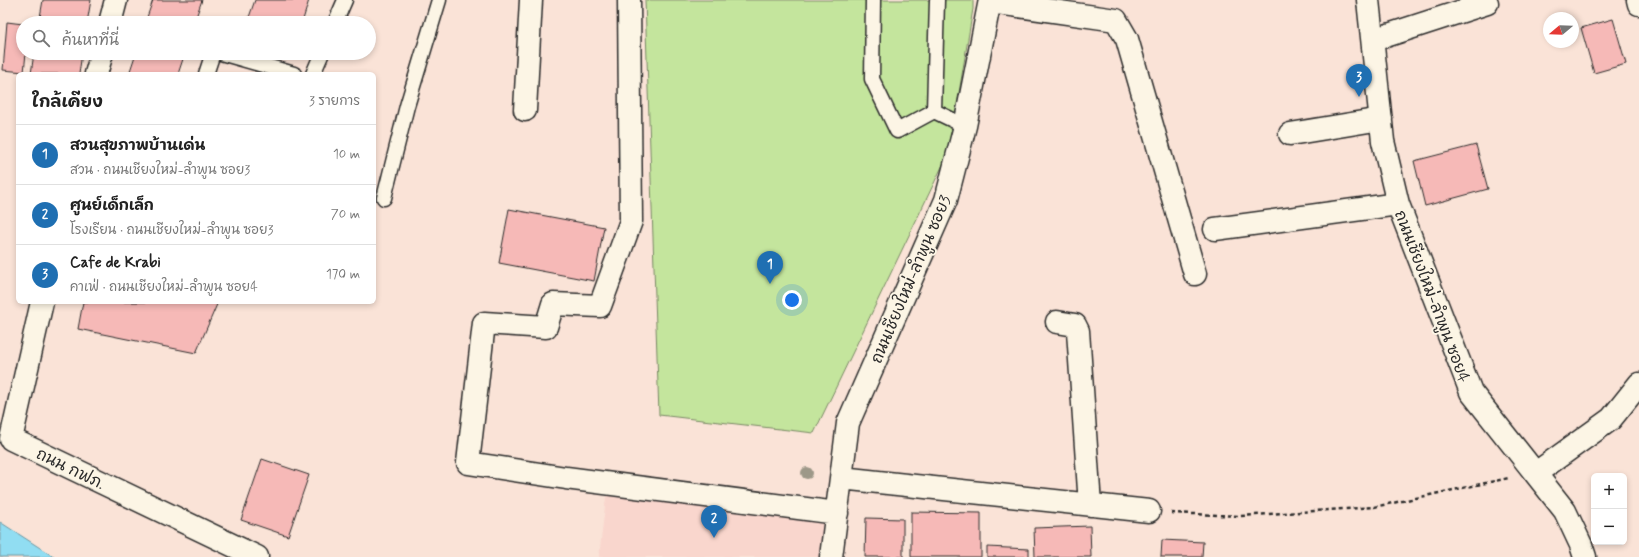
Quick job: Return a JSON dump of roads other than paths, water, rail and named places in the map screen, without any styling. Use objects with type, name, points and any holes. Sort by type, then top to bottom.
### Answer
[{"type":"street","points":[[112,16],[116,0]]},
{"type":"street","points":[[525,110],[531,0]]},
{"type":"street","points":[[629,0],[631,221],[600,306],[553,304],[546,327],[484,323],[468,463],[566,478],[836,513]]},
{"type":"street","name":"ถนนเชียงใหม่-ลำพูน ซอย4","points":[[1368,0],[1383,141],[1398,204],[1471,392],[1565,511],[1585,557]]},
{"type":"street","points":[[1638,0],[1639,4]]},
{"type":"street","points":[[990,1],[1116,20],[1127,39],[1195,274]]},
{"type":"street","name":"ถนนเชียงใหม่-ลำพูน ซอย3","points":[[831,557],[848,422],[946,200],[965,126],[990,1]]},
{"type":"street","points":[[1373,40],[1487,3]]},
{"type":"street","points":[[97,72],[100,60]]},
{"type":"street","points":[[1290,134],[1381,119]]},
{"type":"street","points":[[1215,229],[1398,204]]},
{"type":"street","name":"ถนน กฟภ.","points":[[42,304],[11,439],[257,557]]},
{"type":"street","points":[[1057,322],[1075,325],[1078,330],[1090,505]]},
{"type":"street","points":[[1536,473],[1611,418],[1639,384]]},
{"type":"street","points":[[841,478],[1149,512]]},
{"type":"lane","points":[[338,16],[345,0]]},
{"type":"lane","points":[[384,198],[407,106],[439,0]]},
{"type":"lane","points":[[873,0],[872,79],[897,131],[934,111]]},
{"type":"lane","points":[[934,111],[937,0]]},
{"type":"lane","points":[[207,72],[211,60]]},
{"type":"lane","points":[[245,60],[287,72]]},
{"type":"lane","points":[[314,72],[319,60]]},
{"type":"lane","points":[[934,111],[965,126]]},
{"type":"water","points":[[0,522],[54,557],[0,557]]},
{"type":"place","name":"Cafe de Krabi","points":[[1359,97]]},
{"type":"place","name":"สวนสุขภาพบ้านเด่น","points":[[770,284]]},
{"type":"place","name":"ศูนย์เด็กเล็ก","points":[[714,538]]}]
